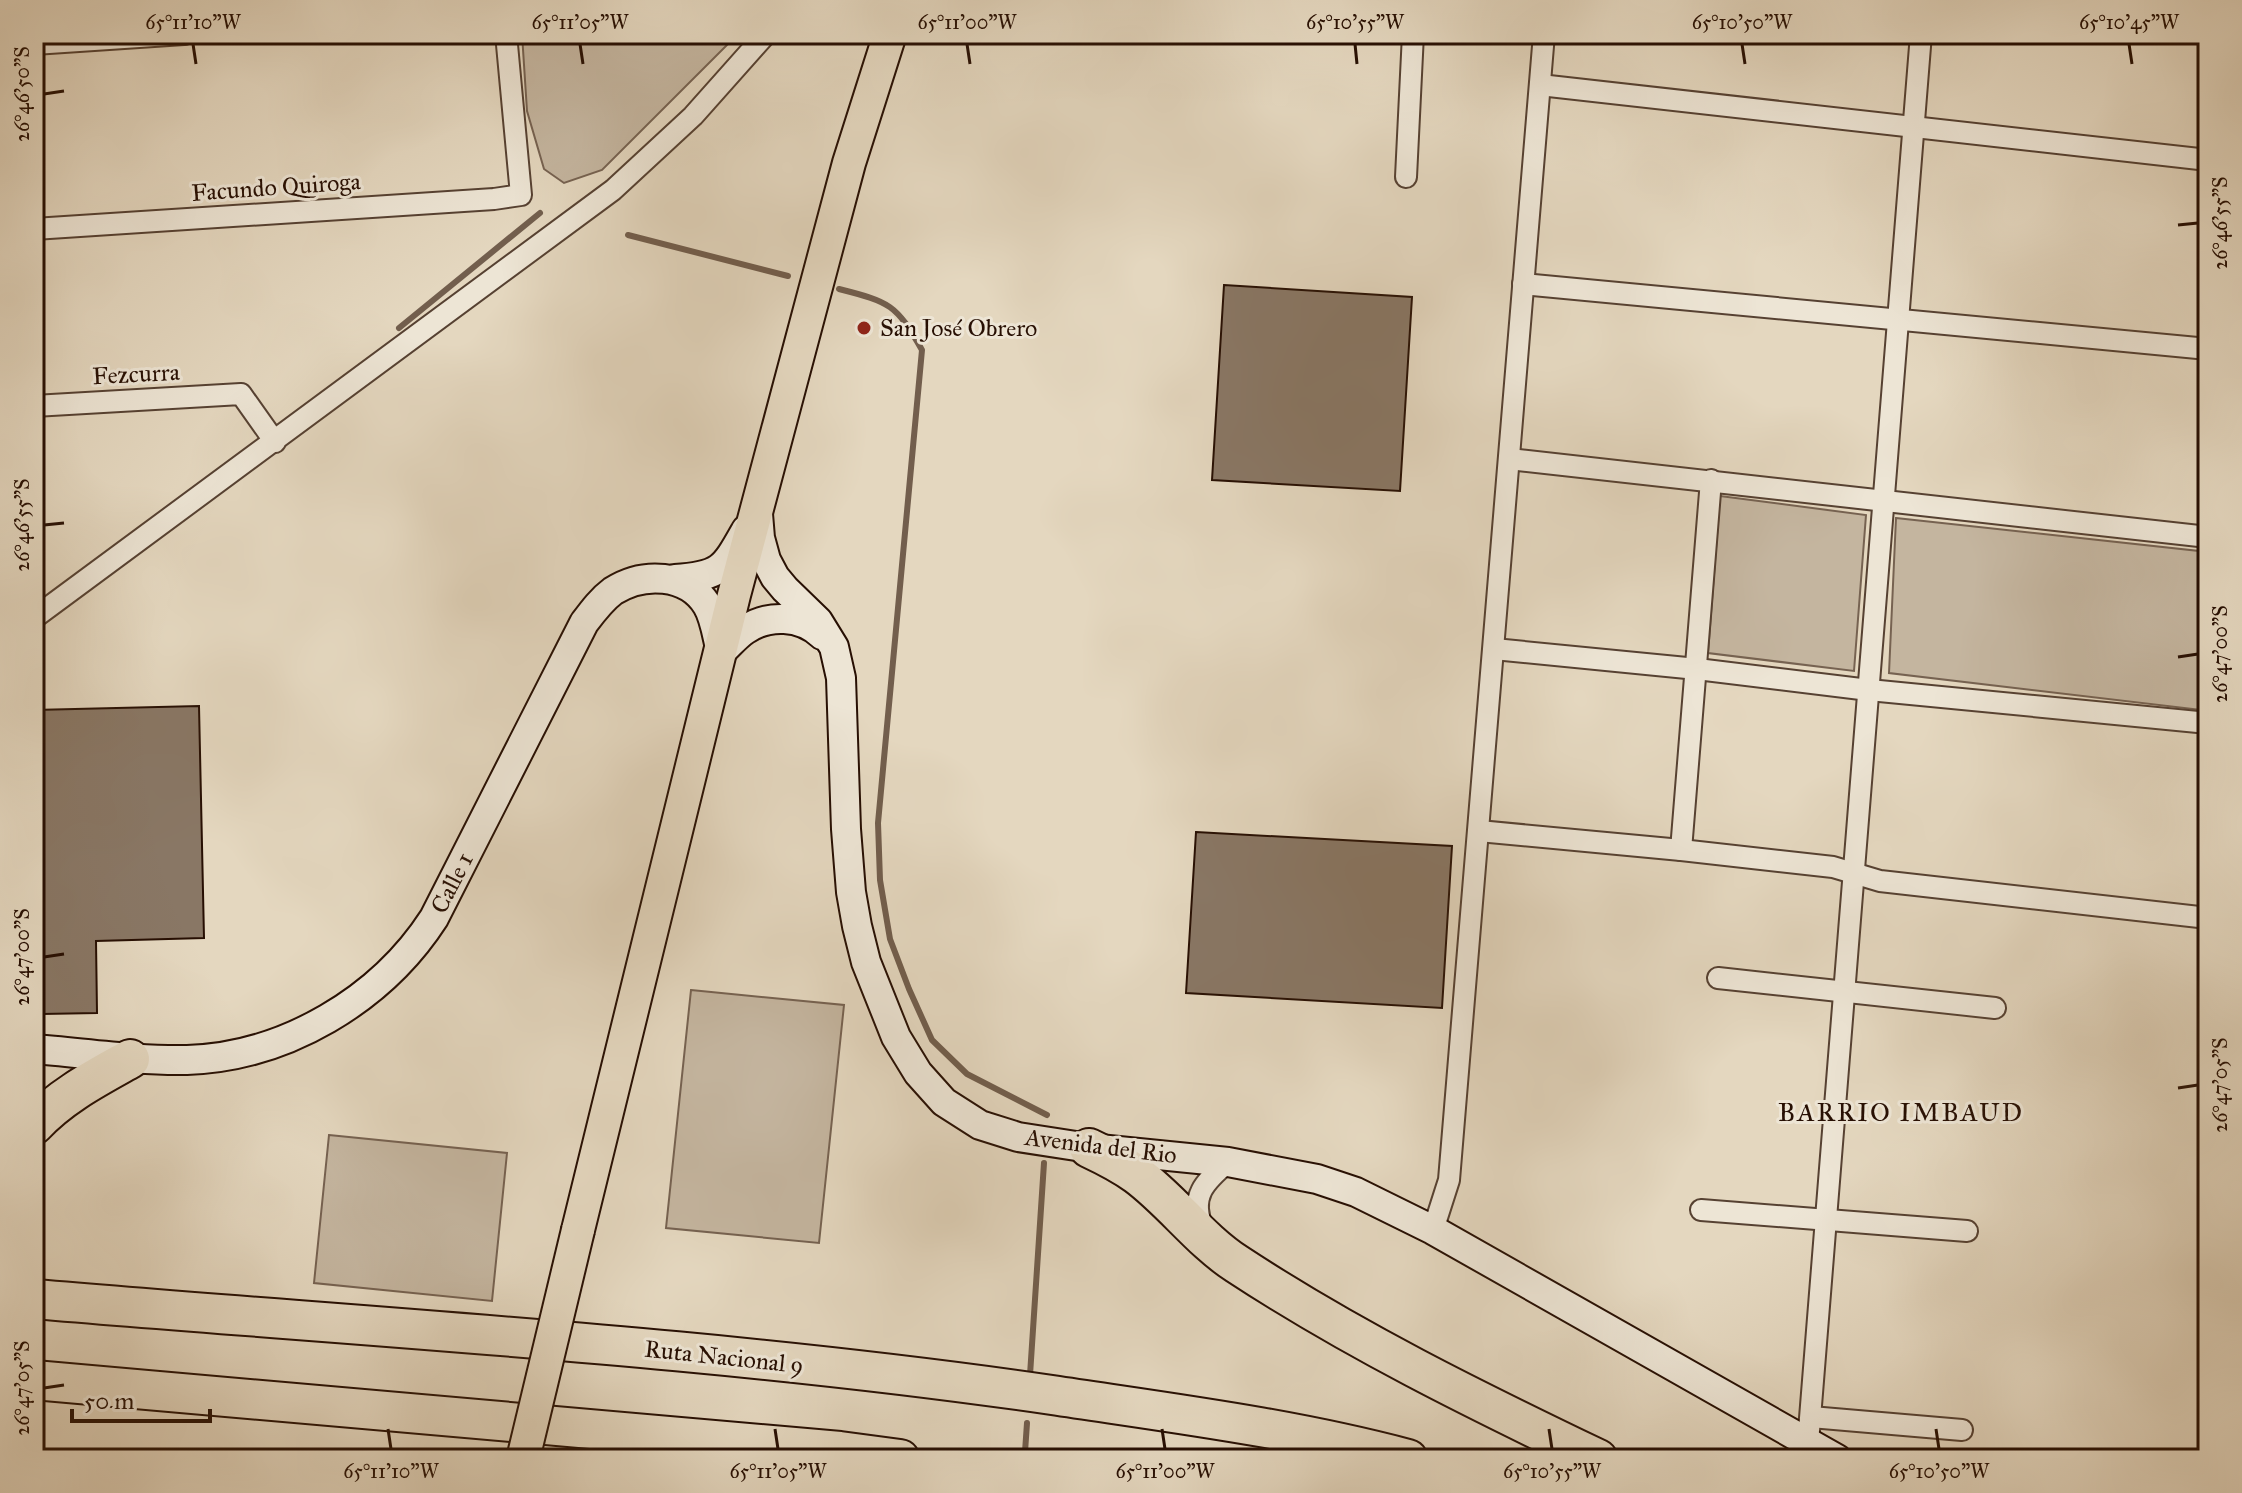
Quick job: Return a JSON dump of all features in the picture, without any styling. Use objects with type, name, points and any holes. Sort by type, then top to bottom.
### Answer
[{"type":"highway","points":[[34,1125],[79,1087],[130,1059]]},
{"type":"highway","points":[[1089,1148],[1139,1176],[1234,1263],[1353,1334],[1598,1459]]},
{"type":"highway","name":"Ruta Nacional 9","points":[[34,1299],[576,1342],[916,1376],[1348,1443],[1408,1459]]},
{"type":"highway","points":[[34,1380],[437,1414],[900,1459]]},
{"type":"main road","points":[[523,1459],[734,595],[849,163],[890,34]]},
{"type":"street","points":[[34,44],[184,34]]},
{"type":"street","name":"Facundo Quiroga","points":[[34,229],[521,195],[506,34]]},
{"type":"street","points":[[34,618],[613,190],[693,116],[766,34]]},
{"type":"street","points":[[1406,177],[1413,34]]},
{"type":"street","points":[[1433,1230],[1449,1180],[1544,34]]},
{"type":"street","points":[[1921,34],[1810,1430],[1962,1430]]},
{"type":"street","points":[[1540,85],[2208,160]]},
{"type":"street","points":[[1523,284],[2208,349]]},
{"type":"street","name":"Fezcurra","points":[[34,406],[241,394],[275,442]]},
{"type":"street","points":[[1509,459],[2208,537]]},
{"type":"street","points":[[1681,850],[1711,480]]},
{"type":"street","name":"Calle 1","points":[[34,1049],[130,1059],[212,1058],[295,1036],[371,989],[399,964],[434,918],[584,623],[598,605],[626,585],[658,578],[702,578],[720,569],[758,509]]},
{"type":"street","name":"Avenida del Rio","points":[[758,509],[760,538],[775,577],[818,621],[834,647],[841,678],[851,892],[866,962],[896,1037],[918,1073],[944,1102],[980,1125],[1018,1137],[1089,1148],[1228,1162],[1317,1179],[1356,1192],[1810,1430],[1837,1459]]},
{"type":"street","points":[[675,579],[697,592],[708,607],[721,652],[742,631],[772,619],[803,623],[818,631],[834,647]]},
{"type":"street","points":[[1494,649],[2208,723]]},
{"type":"street","points":[[1479,831],[1833,867],[1880,881],[2208,918]]},
{"type":"street","points":[[1718,978],[1995,1008]]},
{"type":"street","points":[[1208,1239],[1198,1218],[1198,1197],[1209,1178],[1228,1162]]},
{"type":"street","points":[[1701,1210],[1967,1231]]},
{"type":"shaded area","points":[[522,34],[738,34],[602,170],[564,183],[544,169],[527,111]]},
{"type":"shaded area","points":[[1720,496],[1866,515],[1854,671],[1708,653]]},
{"type":"shaded area","points":[[1896,518],[2208,552],[2208,633],[2201,710],[1889,673]]},
{"type":"shaded area","points":[[691,990],[844,1005],[819,1243],[666,1228]]},
{"type":"shaded area","points":[[329,1135],[507,1153],[492,1301],[314,1283]]},
{"type":"building","points":[[1224,285],[1412,297],[1400,491],[1212,480]]},
{"type":"building","points":[[199,706],[204,938],[96,941],[97,1013],[42,1014],[41,968],[34,968],[34,942],[38,942],[34,710]]},
{"type":"building","points":[[1196,832],[1452,846],[1442,1008],[1186,993]]},
{"type":"waterway","points":[[399,328],[540,213]]},
{"type":"waterway","points":[[628,235],[788,276]]},
{"type":"waterway","points":[[839,289],[890,307],[905,323],[922,350],[878,823],[880,880],[890,939],[932,1040],[967,1074],[1047,1115]]},
{"type":"waterway","points":[[1030,1375],[1044,1163]]},
{"type":"waterway","points":[[1025,1452],[1027,1423]]},
{"type":"place","name":"San José Obrero","points":[[864,328]]},
{"type":"district","name":"BARRIO IMBAUD","points":[[1901,1112]]}]
